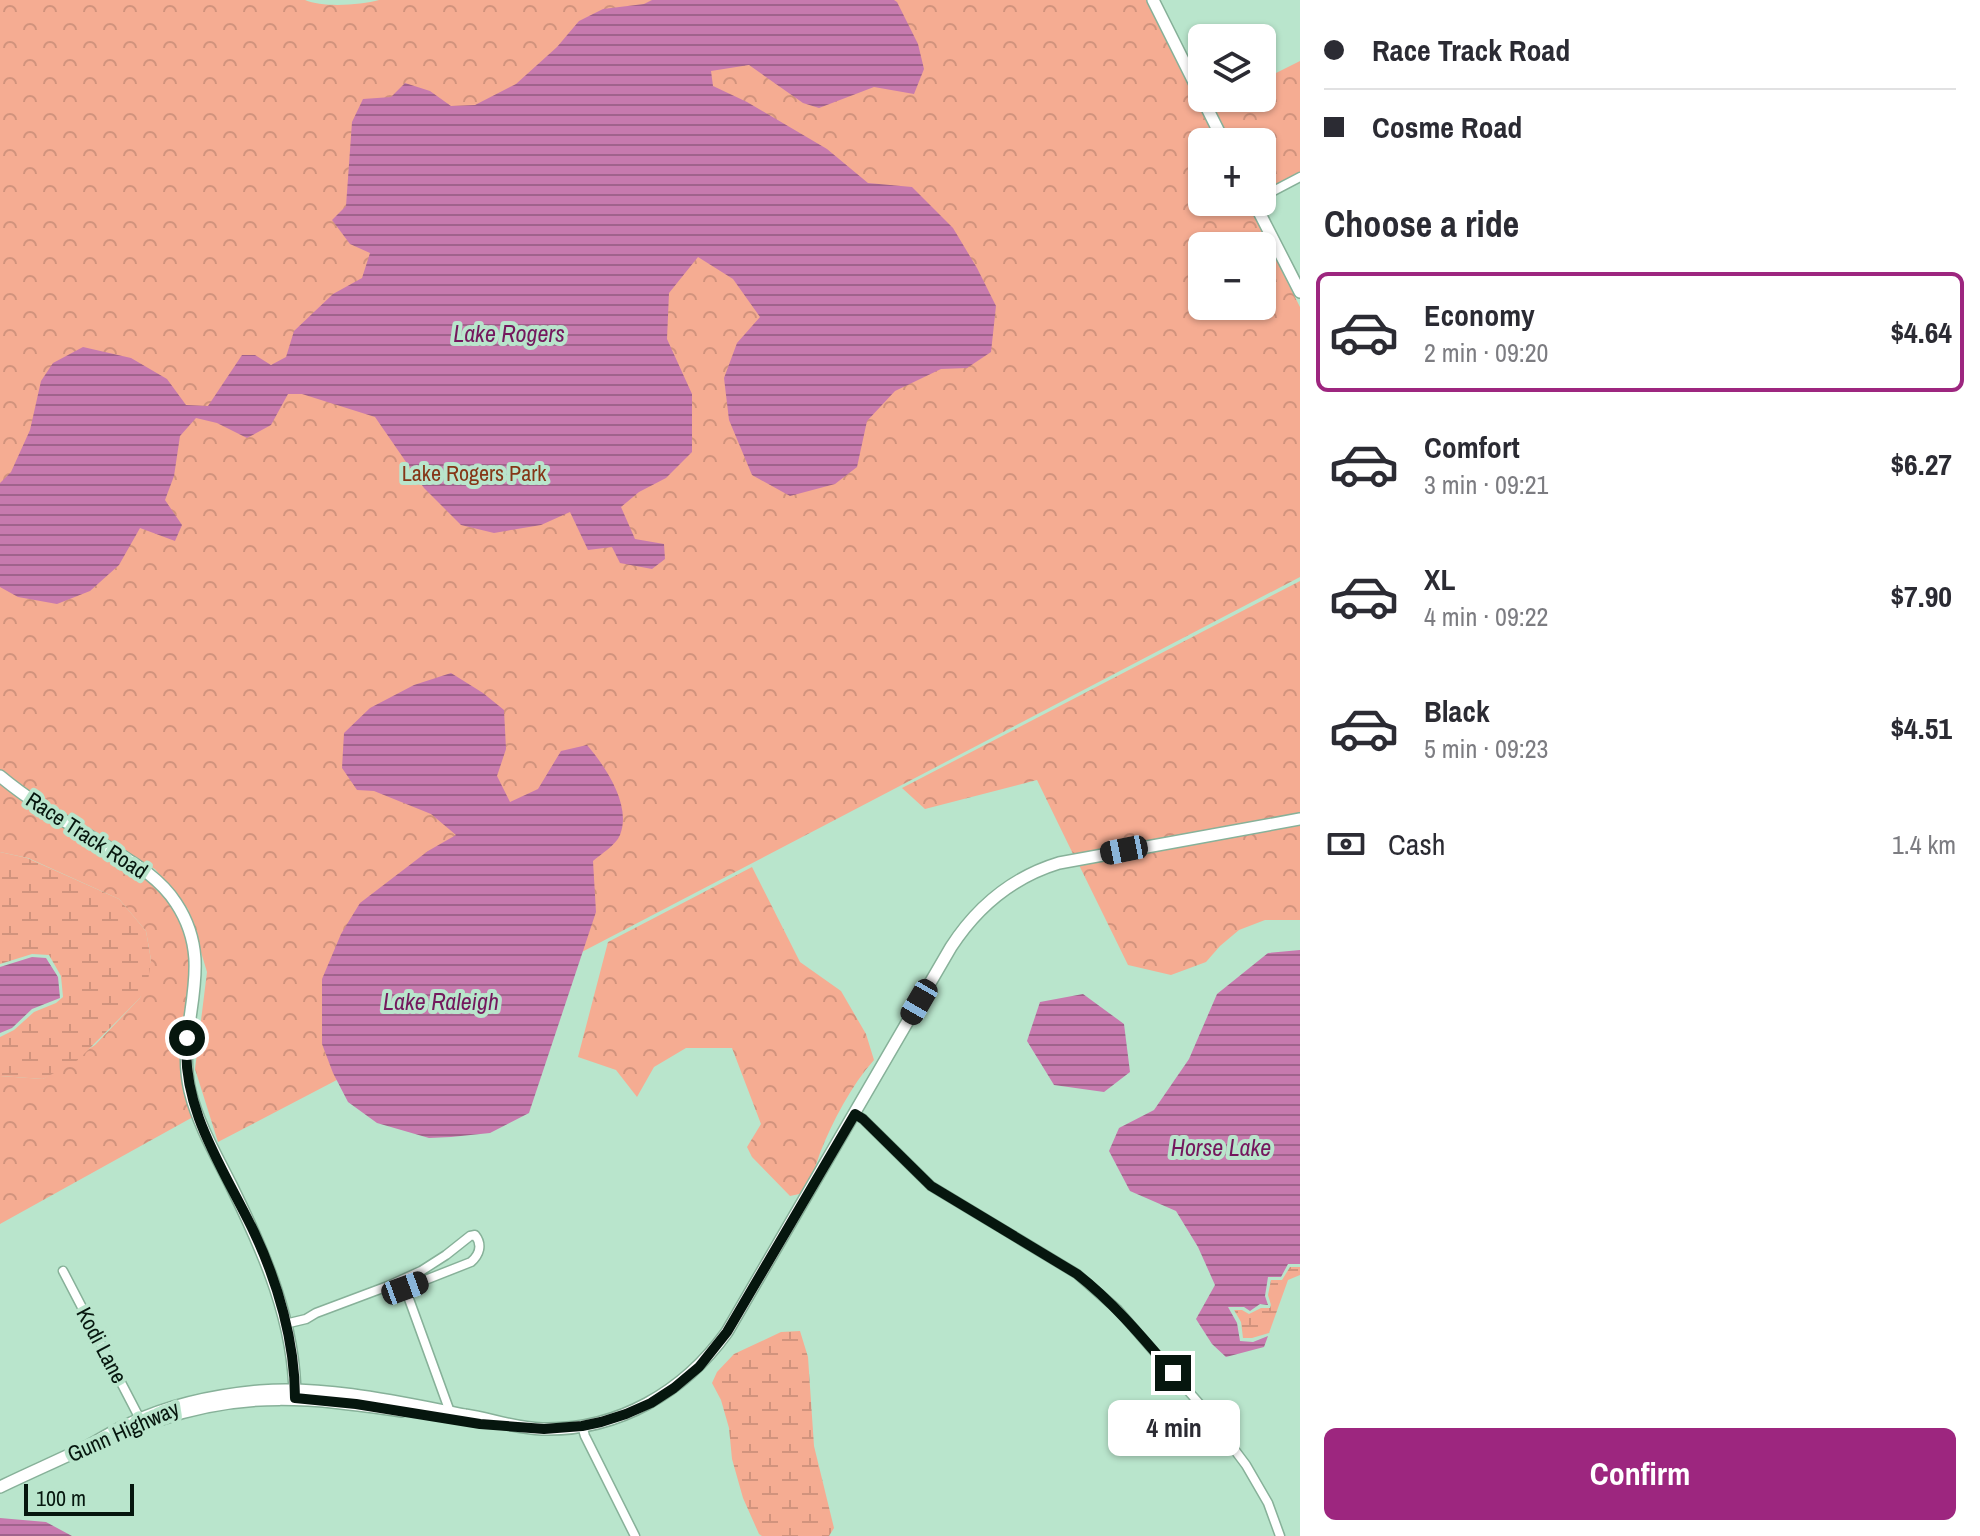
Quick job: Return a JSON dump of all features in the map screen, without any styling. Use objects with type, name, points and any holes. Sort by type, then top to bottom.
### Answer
[{"type":"main road","points":[[1153,0],[1217,128]]},
{"type":"main road","points":[[1261,216],[1300,292]]},
{"type":"main road","name":"Race Track Road","points":[[0,776],[34,802],[141,868],[163,886],[184,916],[192,936],[197,966],[186,1048],[191,1096],[201,1125],[264,1255],[277,1292],[291,1355],[295,1394]]},
{"type":"main road","name":"Gunn Highway","points":[[0,1487],[140,1419],[212,1397],[259,1391],[349,1395],[544,1429],[582,1426],[614,1418],[651,1403],[682,1382],[712,1352],[734,1321],[957,938],[976,914],[1009,886],[1037,871],[1066,861],[1300,819]]},
{"type":"main road","points":[[88,1445],[194,1410],[295,1394],[480,1424],[510,1425]]},
{"type":"street","points":[[1276,190],[1300,177]]},
{"type":"street","points":[[855,1114],[931,1186],[1077,1274],[1118,1310],[1204,1409],[1246,1465],[1268,1503],[1280,1536]]},
{"type":"street","points":[[285,1324],[306,1319],[421,1271],[475,1235],[479,1240],[477,1256],[471,1262],[405,1288],[450,1412]]},
{"type":"street","name":"Kodi Lane","points":[[63,1271],[140,1419]]},
{"type":"street","points":[[582,1426],[635,1536]]},
{"type":"green space","name":"Lake Rogers Park","points":[[0,0],[305,0],[342,5],[379,0],[1146,0],[1188,84],[1188,112],[1202,112],[1210,128],[1188,128],[1188,216],[1254,216],[1262,232],[1188,232],[1188,320],[1276,320],[1276,259],[1300,307],[1300,577],[218,1142],[195,1069],[207,972],[188,909],[155,869],[33,797],[0,769]]},
{"type":"green space","points":[[1300,61],[1300,173],[1276,185],[1276,128],[1221,128],[1213,112],[1276,112],[1276,73]]},
{"type":"green space","points":[[1300,581],[1300,815],[1074,856],[1037,780],[925,809],[902,788]]},
{"type":"green space","points":[[0,782],[139,871],[168,898],[188,938],[192,967],[183,1038],[193,1117],[0,1224],[0,1076],[43,1079],[95,1045],[140,998],[151,960],[146,931],[119,899],[28,858],[0,852]]},
{"type":"green space","points":[[1300,823],[1300,920],[1265,920],[1239,930],[1206,962],[1171,975],[1128,965],[1078,863]]},
{"type":"green space","points":[[0,852],[27,858],[119,899],[146,931],[151,960],[148,981],[140,998],[78,1060],[43,1079],[0,1076],[0,1037],[14,1030],[34,1012],[63,997],[61,976],[49,955],[32,954],[0,964]]},
{"type":"green space","points":[[752,867],[800,962],[841,991],[866,1034],[874,1060],[837,1116],[804,1193],[790,1196],[752,1157],[747,1147],[761,1124],[732,1048],[686,1048],[654,1067],[637,1097],[616,1070],[578,1057],[608,942]]},
{"type":"green space","points":[[1290,1267],[1300,1267],[1300,1275],[1288,1280],[1269,1333],[1243,1338],[1241,1322],[1234,1310],[1249,1314],[1261,1308],[1270,1308],[1268,1295],[1271,1280],[1282,1280]]},
{"type":"green space","points":[[800,1331],[808,1357],[814,1446],[834,1528],[829,1536],[762,1536],[743,1498],[732,1459],[729,1428],[721,1400],[712,1383],[717,1372],[734,1354],[781,1332]]},
{"type":"water","name":"Lake Rogers","points":[[652,0],[897,2],[918,44],[924,69],[914,94],[874,87],[819,108],[803,103],[749,65],[711,71],[713,86],[747,102],[827,149],[868,183],[912,187],[953,228],[996,306],[991,352],[967,368],[941,369],[895,391],[867,421],[857,467],[835,484],[790,496],[752,475],[729,420],[724,378],[737,343],[760,317],[733,279],[698,257],[669,293],[667,339],[692,394],[692,452],[666,478],[639,492],[621,507],[635,539],[664,544],[665,559],[652,569],[620,563],[612,547],[588,550],[570,512],[541,525],[494,533],[461,525],[424,488],[375,417],[302,394],[288,394],[271,425],[247,438],[217,423],[196,418],[180,436],[174,476],[165,500],[182,525],[175,541],[140,528],[119,565],[90,591],[57,604],[18,597],[0,587],[0,483],[11,472],[30,430],[41,381],[53,363],[83,347],[131,358],[167,379],[186,405],[208,406],[242,355],[255,355],[271,365],[286,357],[294,331],[333,294],[362,278],[370,253],[350,244],[332,220],[346,206],[352,122],[363,99],[391,97],[405,83],[430,91],[451,106],[475,105],[516,84],[557,47],[579,21],[603,9],[644,4]]},
{"type":"water","name":"Lake Raleigh","points":[[451,673],[504,710],[506,749],[497,776],[510,802],[538,789],[561,751],[587,745],[615,787],[623,823],[615,842],[593,861],[596,912],[529,1113],[490,1133],[429,1138],[377,1123],[348,1102],[322,1044],[322,979],[341,934],[360,903],[428,851],[456,835],[431,814],[374,791],[357,790],[342,768],[344,733],[370,708],[414,685]]},
{"type":"water","name":"Horse Lake","points":[[1300,950],[1300,1264],[1288,1264],[1281,1277],[1268,1277],[1265,1296],[1268,1305],[1260,1304],[1250,1311],[1244,1307],[1228,1307],[1237,1323],[1240,1341],[1253,1342],[1268,1336],[1264,1347],[1226,1357],[1212,1344],[1196,1319],[1215,1285],[1198,1247],[1176,1211],[1130,1191],[1109,1151],[1119,1128],[1154,1110],[1189,1059],[1217,994],[1268,953]]},
{"type":"water","points":[[32,957],[46,958],[58,977],[60,998],[32,1009],[12,1028],[0,1033],[0,967]]},
{"type":"water","points":[[1083,994],[1124,1024],[1130,1072],[1104,1092],[1054,1085],[1027,1041],[1040,1002]]},
{"type":"water","points":[[0,1518],[46,1522],[72,1536],[0,1536]]},
{"type":"route","points":[[187,1038],[189,1087],[201,1125],[260,1244],[273,1278],[291,1355],[295,1398],[356,1404],[480,1424],[544,1429],[601,1422],[651,1403],[699,1367],[727,1332],[855,1114],[931,1186],[1092,1286],[1118,1310],[1173,1373]]}]
